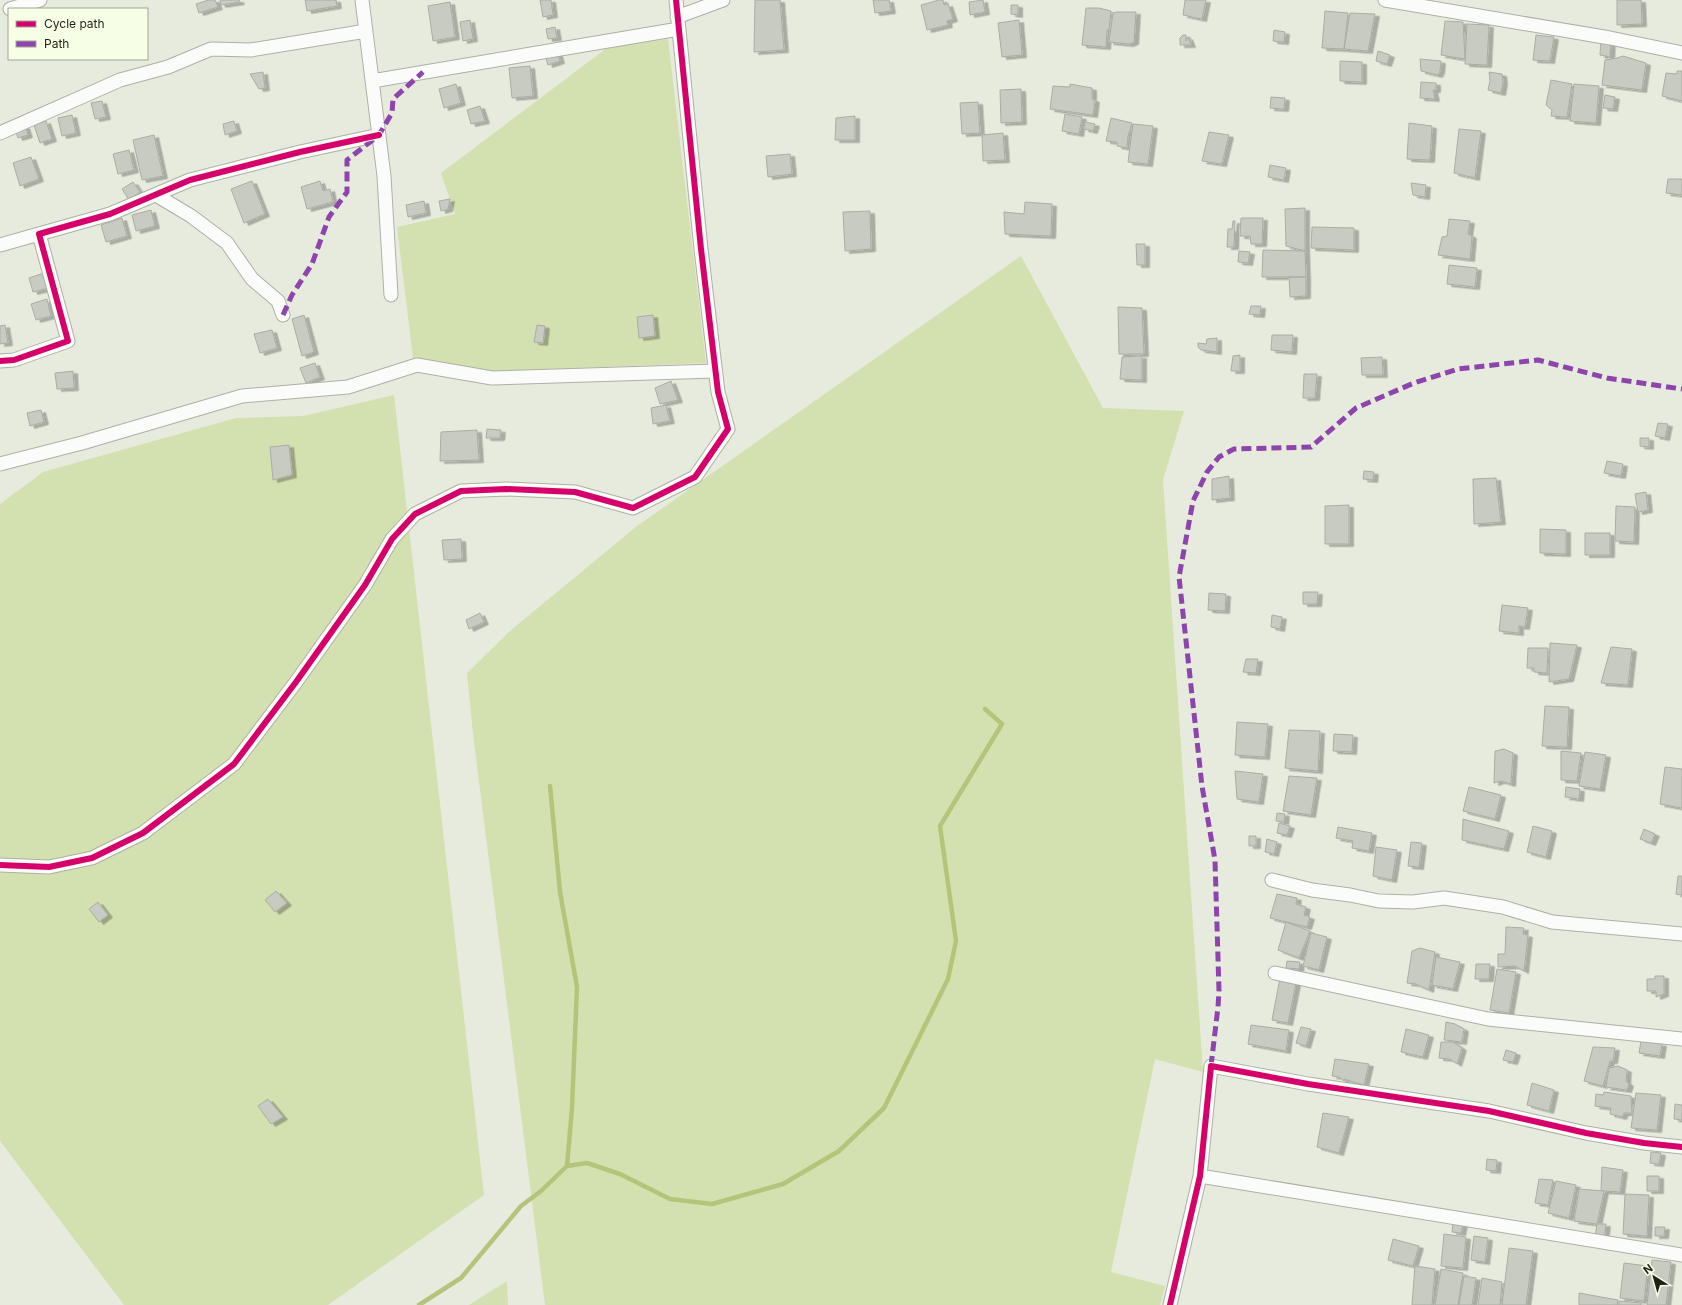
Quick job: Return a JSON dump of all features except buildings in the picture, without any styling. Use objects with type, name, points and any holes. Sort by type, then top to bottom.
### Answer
[{"type":"street","points":[[12,8],[40,0]]},
{"type":"street","points":[[362,0],[384,176],[391,295]]},
{"type":"street","points":[[0,865],[49,867],[92,858],[143,833],[234,764],[292,688],[365,585],[392,539],[415,514],[461,491],[506,488],[575,492],[633,508],[695,477],[728,428],[718,392],[715,371],[701,250],[676,0]]},
{"type":"street","points":[[372,80],[678,23],[723,0]]},
{"type":"street","points":[[1385,0],[1610,38],[1682,53]]},
{"type":"street","points":[[0,133],[120,80],[168,67],[211,49],[251,50],[366,31]]},
{"type":"street","points":[[0,245],[110,214],[190,180],[379,134]]},
{"type":"street","points":[[156,195],[191,216],[227,243],[252,279],[278,301],[283,315]]},
{"type":"street","points":[[0,361],[14,360],[68,341],[39,234]]},
{"type":"street","points":[[0,464],[82,443],[242,396],[348,387],[417,365],[492,378],[715,371]]},
{"type":"street","points":[[1272,880],[1312,890],[1379,900],[1413,902],[1444,898],[1503,907],[1552,922],[1682,934]]},
{"type":"street","points":[[1275,973],[1488,1019],[1682,1039]]},
{"type":"street","points":[[1170,1305],[1200,1176],[1211,1066],[1308,1084],[1489,1111],[1586,1133],[1644,1143],[1682,1147]]},
{"type":"street","points":[[1200,1176],[1682,1255]]},
{"type":"green space","points":[[668,39],[706,363],[493,371],[413,358],[397,227],[455,214],[441,173],[608,47]]},
{"type":"green space","points":[[1021,256],[1103,408],[1184,411],[1163,480],[1203,1072],[1155,1059],[1111,1272],[1165,1286],[1160,1305],[545,1305],[473,734],[467,673],[511,630],[637,526]]},
{"type":"green space","points":[[394,395],[484,1195],[328,1305],[124,1305],[0,1141],[0,504],[43,472],[236,418],[303,416]]},
{"type":"green space","points":[[507,1281],[508,1305],[469,1305]]},
{"type":"waterway","points":[[419,1305],[461,1278],[521,1206],[541,1191],[567,1166],[587,1163],[620,1174],[670,1199],[712,1204],[783,1184],[839,1151],[884,1108],[948,979],[956,941],[940,826],[1002,724],[985,709]]},
{"type":"waterway","points":[[550,786],[560,892],[577,987],[572,1108],[567,1166]]},
{"type":"marked path","points":[[283,315],[292,295],[312,264],[329,217],[347,192],[347,160],[379,135],[392,113],[393,99],[423,72]]},
{"type":"marked path","points":[[1211,1066],[1219,991],[1215,860],[1202,786],[1179,577],[1193,501],[1207,472],[1219,457],[1234,449],[1311,447],[1356,408],[1414,383],[1458,369],[1538,360],[1607,378],[1682,389]]},
{"type":"cycle path","points":[[0,865],[49,867],[92,858],[143,833],[234,764],[296,682],[365,585],[392,539],[415,514],[461,491],[506,489],[575,492],[633,508],[695,477],[728,429],[718,392],[701,249],[676,0]]},
{"type":"cycle path","points":[[0,361],[14,360],[68,341],[39,234],[110,214],[190,180],[300,152],[379,135]]},
{"type":"cycle path","points":[[1170,1305],[1200,1176],[1211,1066],[1308,1084],[1489,1111],[1586,1133],[1644,1143],[1682,1147]]}]
